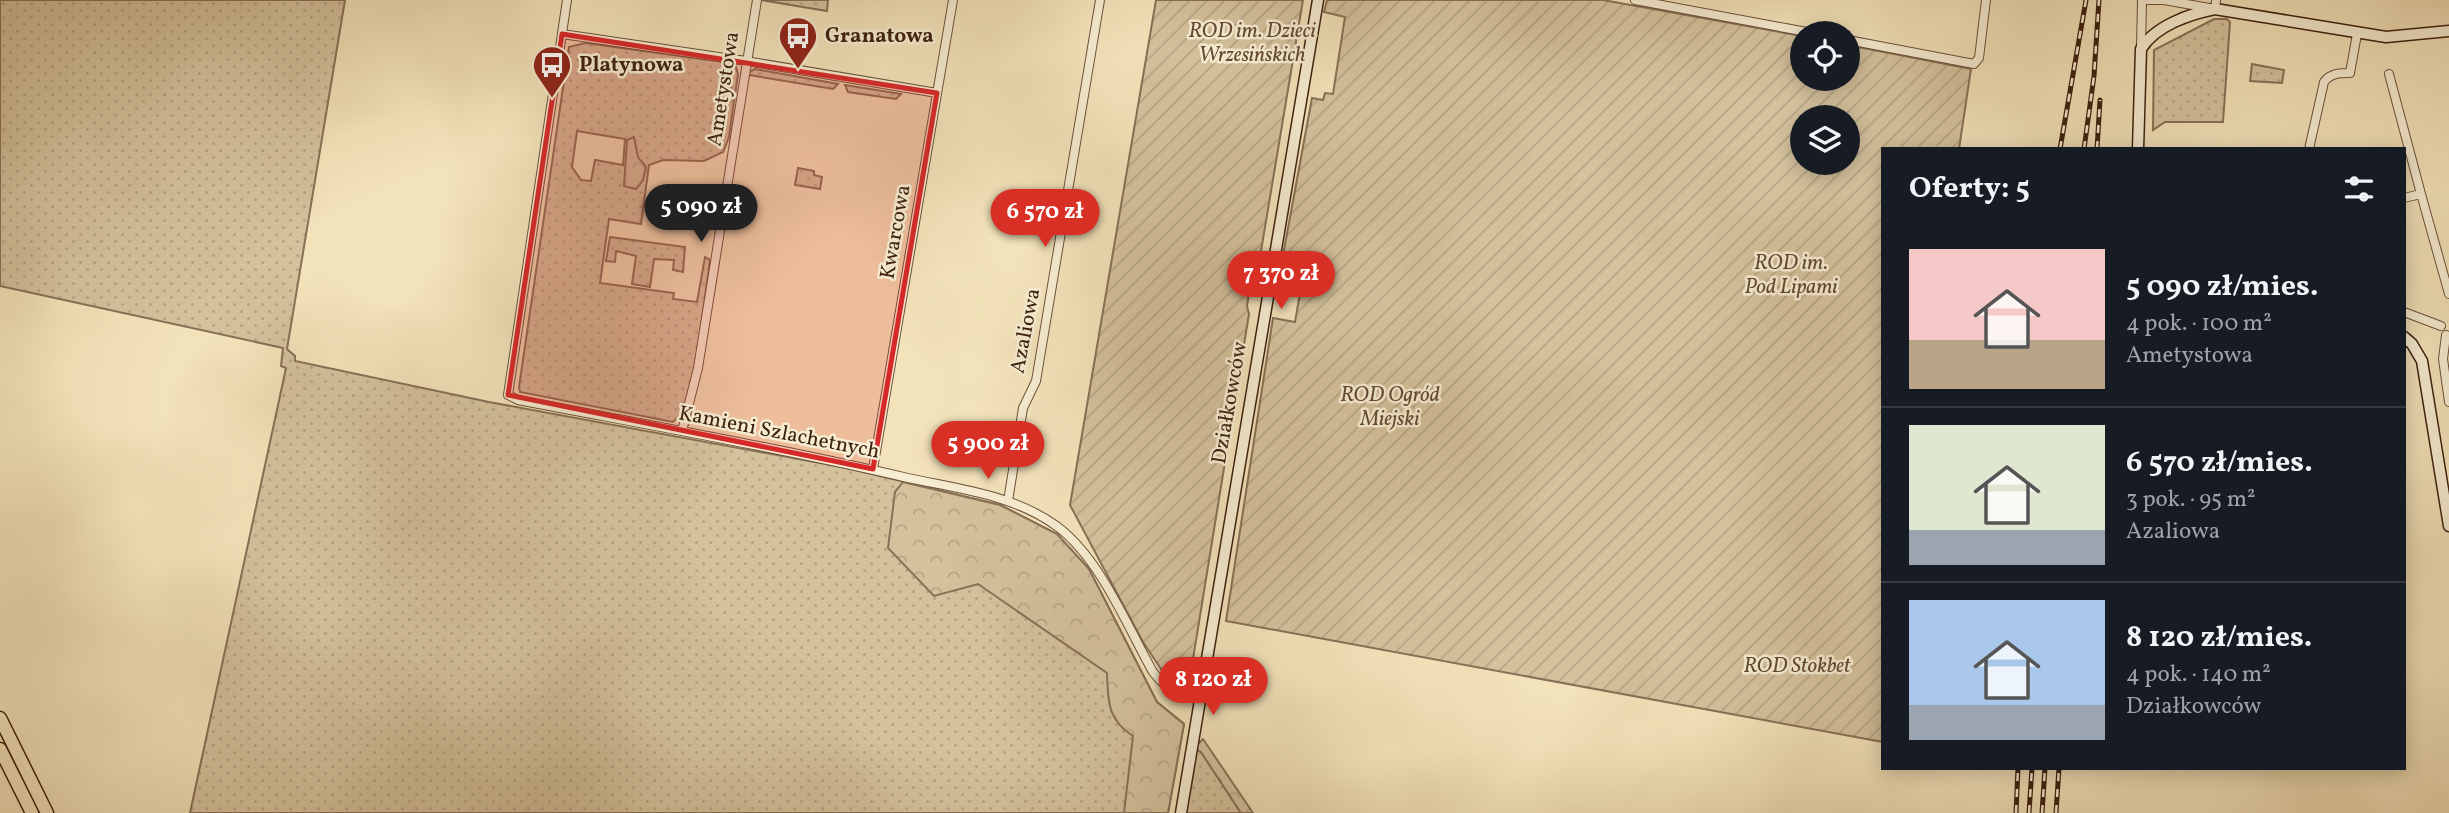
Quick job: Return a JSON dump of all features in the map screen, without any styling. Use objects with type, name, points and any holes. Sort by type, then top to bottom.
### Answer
[{"type":"main road","points":[[0,718],[47,813]]},
{"type":"main road","points":[[0,749],[32,813]]},
{"type":"street","points":[[567,0],[562,34],[937,93]]},
{"type":"street","name":"Ametystowa","points":[[682,431],[698,368],[757,0]]},
{"type":"street","name":"Kwarcowa","points":[[873,469],[953,0]]},
{"type":"street","name":"Azaliowa","points":[[1007,501],[1023,408],[1036,382],[1100,0]]},
{"type":"street","name":"Działkowców","points":[[1181,813],[1318,0]]},
{"type":"street","points":[[1635,0],[1790,29]]},
{"type":"street","points":[[1860,42],[1974,64],[1979,58],[1986,0]]},
{"type":"street","points":[[2138,147],[2142,0],[2216,4],[2357,34],[2395,37],[2449,31]]},
{"type":"street","points":[[2141,49],[2155,33],[2216,4]]},
{"type":"street","name":"Kamieni Szlachetnych","points":[[562,34],[508,395],[518,400],[873,469],[1007,501],[1035,512],[1060,529],[1083,550],[1153,673],[1174,692],[1200,699]]},
{"type":"street","points":[[2309,147],[2324,82],[2338,73],[2350,73],[2357,34]]},
{"type":"street","points":[[2389,74],[2449,295]]},
{"type":"street","points":[[2406,198],[2421,194]]},
{"type":"street","points":[[2406,313],[2445,323],[2442,332],[2447,335],[2443,359],[2449,402]]},
{"type":"street","points":[[2406,339],[2422,361],[2449,526]]},
{"type":"highlighted area","points":[[562,34],[937,93],[873,469],[508,395]]},
{"type":"green space","points":[[0,0],[345,0],[287,349],[295,356],[295,361],[489,402],[847,468],[1000,505],[1057,534],[1089,569],[1157,702],[1184,724],[1168,813],[190,813],[286,368],[281,366],[283,348],[0,286]]},
{"type":"green space","points":[[761,0],[828,0],[827,11]]},
{"type":"green space","name":"ROD im. Dzieci Wrzesińskich","points":[[1156,0],[1303,0],[1260,257],[1255,257],[1247,306],[1249,314],[1188,690],[1167,678],[1143,642],[1070,505]]},
{"type":"green space","points":[[1327,0],[1603,0],[1790,34],[1790,91],[1860,91],[1860,47],[1971,69],[1959,147],[1881,147],[1881,742],[1226,621],[1273,318],[1295,322],[1300,293],[1277,288],[1312,98],[1323,100],[1325,93],[1333,94],[1345,17],[1324,12]]},
{"type":"green space","points":[[2214,19],[2227,19],[2230,22],[2223,122],[2165,122],[2153,130],[2154,50]]},
{"type":"green space","points":[[585,43],[732,63],[738,74],[729,137],[723,152],[704,161],[663,160],[649,165],[641,224],[609,219],[600,283],[674,293],[673,299],[697,302],[705,257],[710,260],[696,365],[683,416],[673,422],[520,392],[569,47]],"holes":[[[577,131],[625,139],[623,165],[595,160],[591,181],[581,180],[572,167]]]},
{"type":"green space","points":[[2252,64],[2284,70],[2282,83],[2250,81]]},
{"type":"green space","points":[[755,69],[838,84],[833,89],[749,75],[749,72]]},
{"type":"green space","points":[[845,85],[901,94],[896,99],[848,92]]},
{"type":"green space","points":[[634,137],[638,157],[646,167],[643,180],[636,189],[624,186],[627,140]]},
{"type":"green space","points":[[798,168],[814,171],[814,175],[822,177],[820,189],[795,185]]},
{"type":"green space","points":[[610,237],[685,247],[683,272],[673,270],[674,260],[654,259],[650,287],[632,284],[636,256],[616,251],[615,262],[606,261]]},
{"type":"green space","points":[[903,482],[1000,505],[1057,534],[1089,569],[1157,702],[1184,724],[1168,813],[1124,813],[1133,736],[1118,723],[1111,709],[1107,673],[978,584],[934,596],[888,548],[895,492]]},
{"type":"green space","points":[[1203,739],[1253,813],[1241,813],[1201,752],[1196,749]]},
{"type":"green space","points":[[1196,749],[1201,752],[1241,813],[1185,813]]},
{"type":"railway","points":[[2060,147],[2086,0]]},
{"type":"railway","points":[[2084,147],[2094,76],[2099,0]]},
{"type":"railway","points":[[2097,147],[2100,100]]},
{"type":"railway","points":[[2016,813],[2018,770]]},
{"type":"railway","points":[[2029,813],[2032,770]]},
{"type":"railway","points":[[2042,813],[2045,770]]},
{"type":"railway","points":[[2056,813],[2059,770]]},
{"type":"place","name":"Granatowa","points":[[798,70]]},
{"type":"place","name":"Platynowa","points":[[552,99]]},
{"type":"park label","name":"ROD im. Pod Lipami","points":[[1791,275]]},
{"type":"park label","name":"ROD Ogród Miejski","points":[[1390,407]]},
{"type":"park label","name":"ROD Stokbet","points":[[1797,666]]}]
